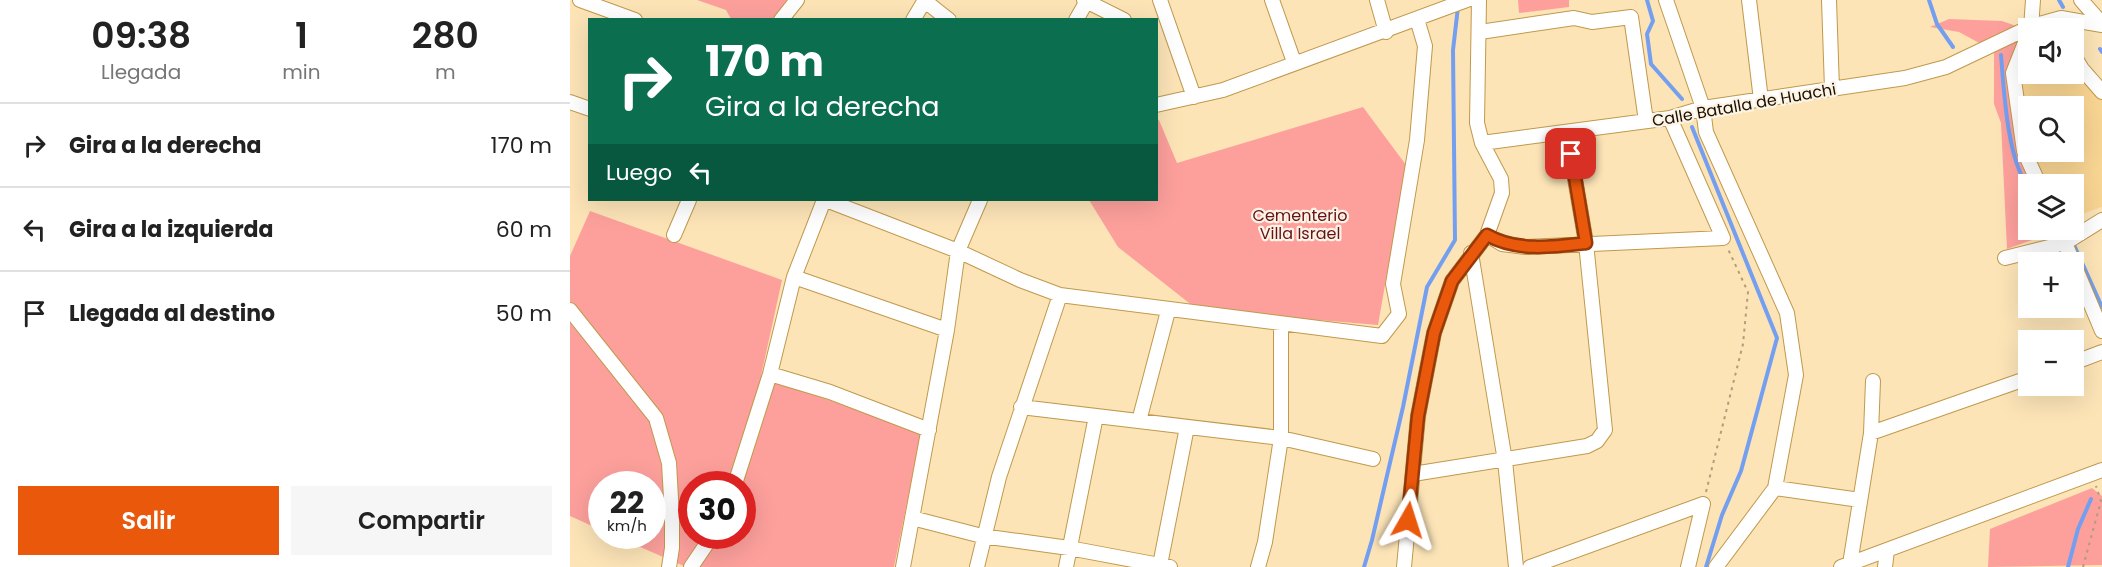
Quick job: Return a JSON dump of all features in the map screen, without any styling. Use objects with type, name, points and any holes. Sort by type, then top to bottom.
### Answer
[{"type":"street","points":[[580,0],[630,18]]},
{"type":"street","points":[[783,18],[797,0]]},
{"type":"street","points":[[1160,0],[1194,97]]},
{"type":"street","points":[[1272,0],[1294,62]]},
{"type":"street","points":[[1377,0],[1386,32]]},
{"type":"street","points":[[1158,105],[1223,90],[1294,62],[1386,32],[1467,0]]},
{"type":"street","points":[[1404,567],[1418,416],[1434,333],[1452,281],[1471,253],[1487,235],[1498,208],[1502,179],[1482,143],[1477,123],[1479,0]]},
{"type":"street","points":[[1666,0],[1703,108],[1706,132],[1787,313],[1796,375],[1775,488],[1716,567]]},
{"type":"street","points":[[1749,0],[1761,100]]},
{"type":"street","points":[[1828,0],[1832,89]]},
{"type":"street","points":[[2031,18],[2033,0]]},
{"type":"street","points":[[2081,0],[2102,25]]},
{"type":"street","points":[[914,18],[925,1],[946,18]]},
{"type":"street","points":[[1077,18],[1085,1],[1120,18]]},
{"type":"street","points":[[1480,32],[1574,18],[1592,21],[1631,17],[1646,121]]},
{"type":"street","points":[[828,201],[958,251],[1020,280],[1060,295],[1281,326],[1382,336],[1399,314],[1393,284],[1417,140],[1425,45],[1417,20]]},
{"type":"street","points":[[2084,24],[2102,25]]},
{"type":"street","name":"Calle Batalla de Huachi","points":[[1482,143],[1670,118],[1703,108],[1905,78],[1946,67],[2018,35]]},
{"type":"street","points":[[2018,60],[2013,73],[2024,151],[2034,174]]},
{"type":"street","points":[[2084,68],[2102,92]]},
{"type":"street","points":[[570,102],[588,108]]},
{"type":"street","points":[[1487,235],[1502,244],[1526,247],[1723,238],[1670,118]]},
{"type":"street","points":[[1413,474],[1587,446],[1597,441],[1605,430],[1586,243],[1567,132]]},
{"type":"street","points":[[674,235],[689,201]]},
{"type":"street","points":[[739,471],[770,374],[794,277],[825,201]]},
{"type":"street","points":[[903,567],[947,330],[958,251],[980,201]]},
{"type":"street","points":[[2084,229],[2102,220]]},
{"type":"street","points":[[2006,258],[2058,240]]},
{"type":"street","points":[[2070,240],[2102,331]]},
{"type":"street","points":[[1471,253],[1505,460],[1516,567]]},
{"type":"street","points":[[794,277],[947,330]]},
{"type":"street","points":[[977,567],[982,537],[1021,407],[1060,295]]},
{"type":"street","points":[[570,310],[656,418],[669,463],[672,526],[669,567]]},
{"type":"street","points":[[1139,421],[1168,311]]},
{"type":"street","points":[[1248,567],[1259,561],[1267,531],[1281,438],[1281,326]]},
{"type":"street","points":[[2084,359],[2102,352]]},
{"type":"street","points":[[770,374],[830,392],[929,430]]},
{"type":"street","points":[[1846,565],[1871,433],[1873,381]]},
{"type":"street","points":[[1871,433],[2018,382]]},
{"type":"street","points":[[1021,407],[1281,438],[1373,459]]},
{"type":"street","points":[[1066,567],[1096,416]]},
{"type":"street","points":[[912,518],[982,537],[1070,548],[1165,566],[1187,427]]},
{"type":"street","points":[[1846,565],[2097,472]]},
{"type":"street","points":[[1775,488],[1860,500]]},
{"type":"street","points":[[1530,567],[1703,504]]},
{"type":"street","points":[[1688,567],[1703,504]]},
{"type":"street","points":[[698,565],[706,549]]},
{"type":"street","points":[[1885,567],[1887,550]]},
{"type":"path","points":[[1703,504],[1743,344],[1748,292],[1723,238]]},
{"type":"path","points":[[2083,567],[2101,501],[2097,472]]},
{"type":"shaded area","points":[[2018,62],[2018,84],[2084,84],[2084,74],[2102,95],[2102,207],[2084,213],[2084,174],[2042,174],[2038,162],[2084,162],[2084,96],[2018,96],[2018,99],[2011,76]]},
{"type":"green space","points":[[697,0],[791,0],[778,18],[730,18],[726,10]]},
{"type":"green space","points":[[1518,0],[1569,0],[1569,7],[1519,13]]},
{"type":"green space","points":[[1949,19],[2002,21],[2018,27],[2018,57],[2011,76],[2018,107],[2018,162],[2038,162],[2042,174],[2018,174],[2018,240],[2032,240],[2007,249],[2001,123],[1994,104],[1994,51],[1959,32],[1930,27]]},
{"type":"green space","name":"Cementerio Villa Israel","points":[[1363,107],[1406,165],[1378,325],[1198,310],[1118,247],[1090,201],[1158,201],[1158,120],[1177,163]]},
{"type":"green space","points":[[590,211],[782,280],[761,376],[921,433],[894,567],[686,567],[645,549],[666,549],[666,471],[588,471],[588,524],[570,516],[570,256]]},
{"type":"green space","points":[[2092,488],[2102,496],[2102,565],[1988,567],[1990,529]]},
{"type":"waterway","points":[[1647,0],[1653,21],[1647,34],[1651,64],[1682,99]]},
{"type":"waterway","points":[[1929,0],[1937,24],[1953,47]]},
{"type":"waterway","points":[[2059,0],[2063,7]]},
{"type":"waterway","points":[[1364,567],[1403,407],[1427,287],[1455,240],[1453,50],[1458,7]]},
{"type":"waterway","points":[[2001,55],[2011,142],[2021,174]]},
{"type":"waterway","points":[[1692,127],[1777,338],[1741,471],[1722,515],[1706,567]]},
{"type":"waterway","points":[[2074,245],[2102,307]]},
{"type":"waterway","points":[[2068,567],[2078,529],[2091,499]]},
{"type":"route","points":[[1408,520],[1418,416],[1426,387],[1434,333],[1452,281],[1458,269],[1487,235],[1502,244],[1526,247],[1586,243],[1571,154]]}]
